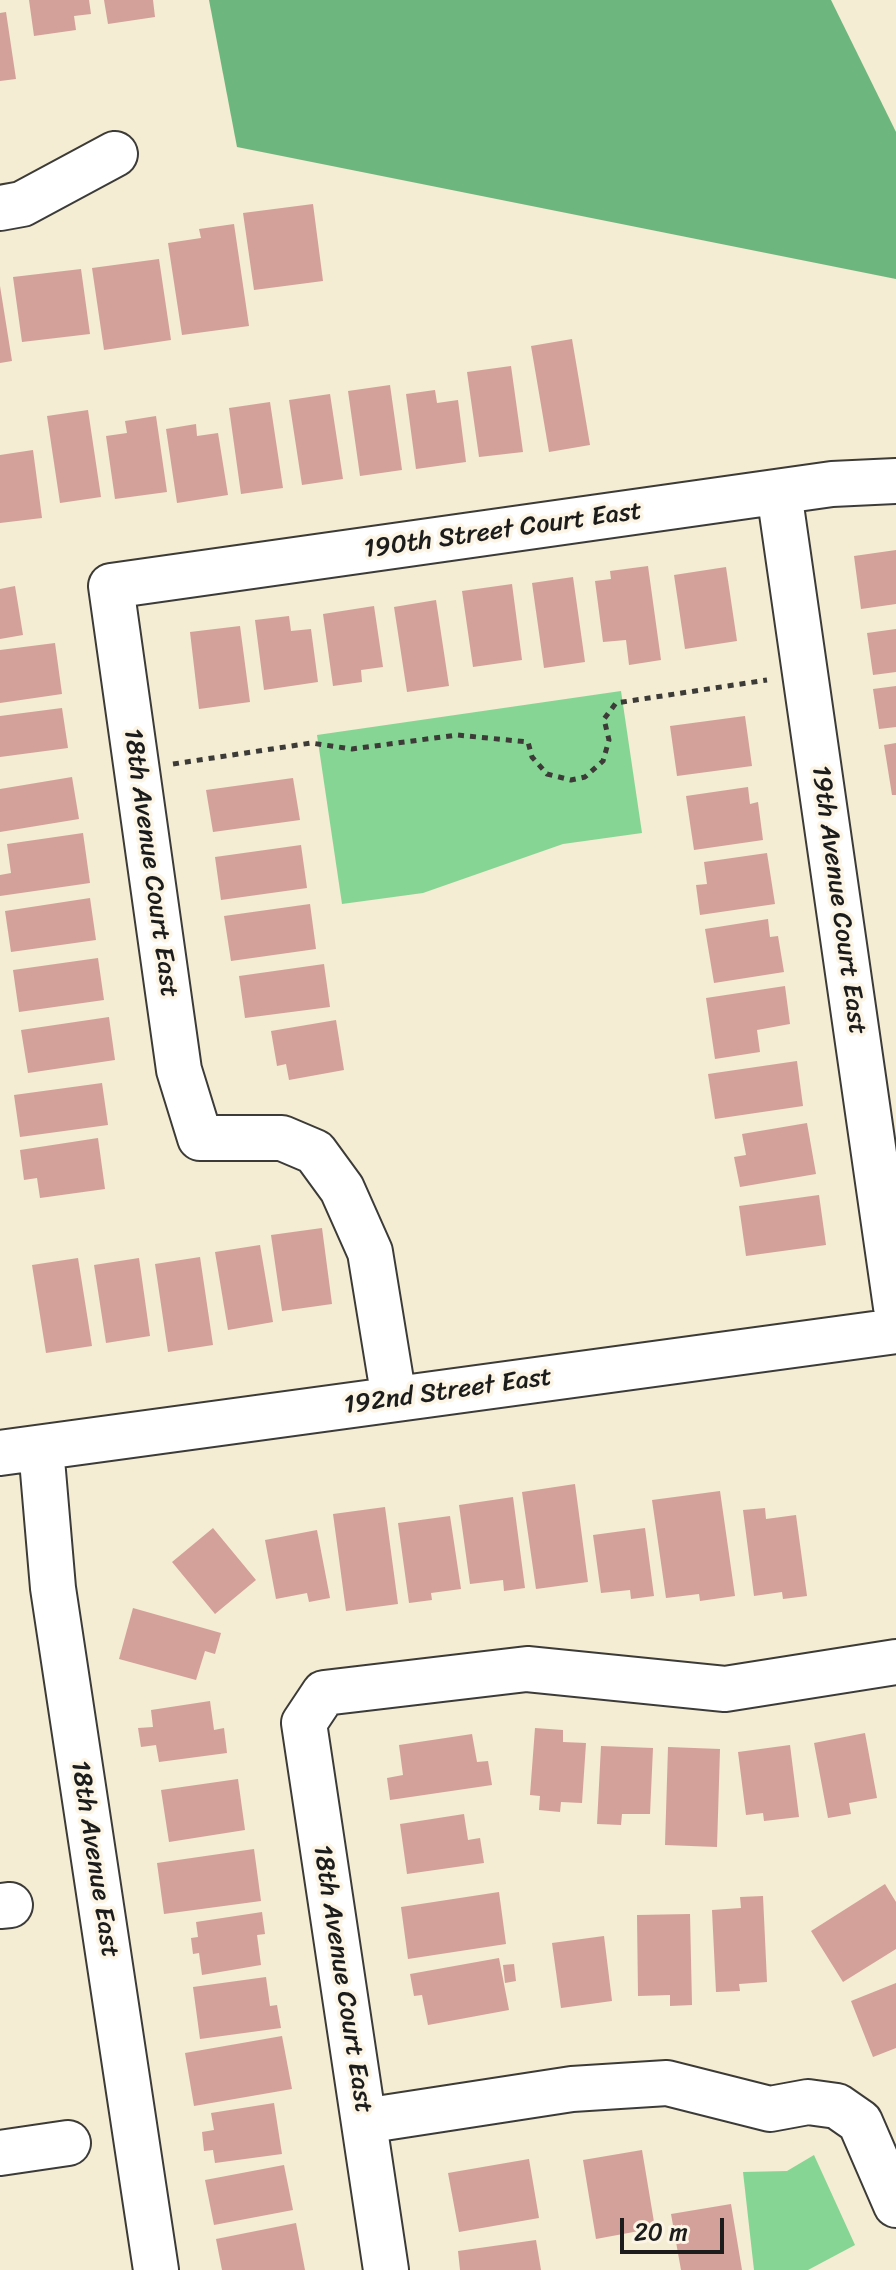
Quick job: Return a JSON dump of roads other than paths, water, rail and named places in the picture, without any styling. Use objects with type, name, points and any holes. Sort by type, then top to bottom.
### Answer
[{"type":"street","points":[[0,208],[22,204],[115,154]]},
{"type":"street","name":"190th Street Court East","points":[[111,586],[832,484],[896,481]]},
{"type":"street","name":"19th Avenue Court East","points":[[779,492],[896,1307]]},
{"type":"street","name":"18th Avenue Court East","points":[[111,586],[179,1070],[200,1138],[282,1138],[315,1152],[342,1189],[370,1252],[394,1399]]},
{"type":"street","name":"192nd Street East","points":[[20,1450],[896,1331]]},
{"type":"street","name":"18th Avenue East","points":[[20,1450],[53,1588],[156,2270]]},
{"type":"street","name":"18th Avenue Court East","points":[[386,2270],[304,1723],[324,1693],[527,1669],[725,1689],[896,1662]]},
{"type":"street","points":[[364,2121],[572,2089],[667,2083],[770,2109],[808,2102],[837,2106],[860,2122],[896,2205]]},
{"type":"street","points":[[0,2153],[68,2143]]}]
